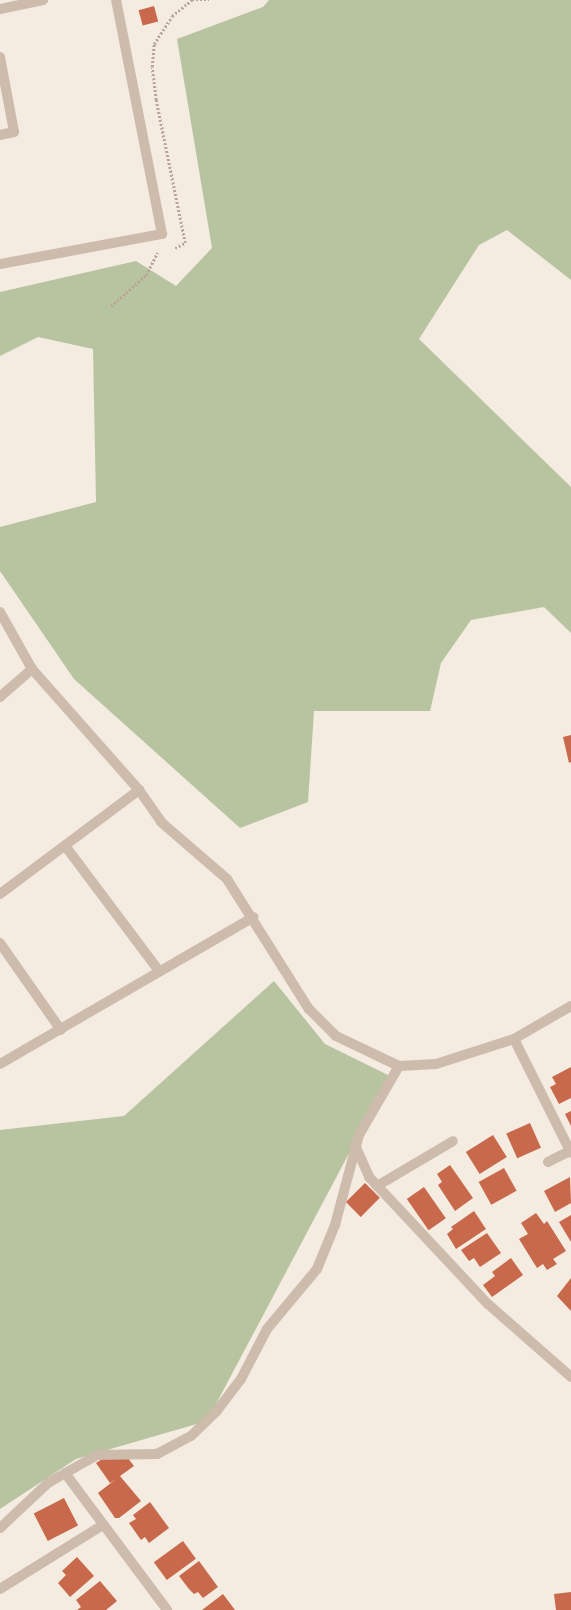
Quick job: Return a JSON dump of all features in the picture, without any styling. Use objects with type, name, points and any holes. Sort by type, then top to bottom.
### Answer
[{"type":"street","points":[[0,9],[42,0]]},
{"type":"street","points":[[0,264],[162,234],[116,0]]},
{"type":"street","points":[[0,57],[14,132],[0,135]]},
{"type":"street","points":[[0,612],[32,669],[139,790],[161,822],[228,879],[254,917],[309,1009],[336,1036],[399,1066],[436,1064],[514,1039],[571,1006]]},
{"type":"street","points":[[0,697],[32,669]]},
{"type":"street","points":[[0,894],[66,847],[139,790]]},
{"type":"street","points":[[66,847],[159,971]]},
{"type":"street","points":[[0,1064],[254,917]]},
{"type":"street","points":[[0,943],[61,1030]]},
{"type":"street","points":[[514,1039],[570,1152],[548,1162]]},
{"type":"street","points":[[0,1528],[48,1483],[97,1455],[158,1454],[191,1436],[216,1412],[241,1379],[267,1329],[317,1269],[335,1225],[355,1145],[399,1066]]},
{"type":"street","points":[[377,1186],[453,1141]]},
{"type":"street","points":[[355,1145],[369,1177],[377,1186],[488,1304],[571,1377]]},
{"type":"street","points":[[65,1473],[166,1610]]},
{"type":"street","points":[[0,1589],[102,1525]]},
{"type":"path","points":[[169,249],[185,243],[156,100],[152,66],[154,44],[172,16],[192,0],[209,0]]},
{"type":"path","points":[[111,306],[146,275],[158,250],[156,235]]},
{"type":"path","points":[[158,250],[164,249]]},
{"type":"green space","points":[[269,0],[571,0],[571,280],[507,230],[479,245],[419,339],[571,487],[571,633],[544,607],[471,620],[441,663],[430,711],[314,711],[308,802],[240,828],[74,679],[0,571],[0,527],[96,502],[93,349],[38,337],[0,356],[0,292],[136,261],[176,286],[212,248],[177,39],[263,7]]},
{"type":"green space","points":[[274,981],[325,1044],[390,1076],[207,1421],[76,1459],[0,1509],[0,1130],[124,1116]]},
{"type":"building","points":[[154,6],[158,21],[143,26],[139,10]]},
{"type":"building","points":[[571,735],[571,762],[569,763],[563,737]]},
{"type":"building","points":[[571,1067],[571,1098],[559,1104],[550,1087],[556,1084],[552,1077]]},
{"type":"building","points":[[571,1111],[571,1126],[565,1114]]},
{"type":"building","points":[[530,1123],[541,1148],[517,1158],[506,1134]]},
{"type":"building","points":[[493,1135],[507,1157],[480,1174],[466,1152]]},
{"type":"building","points":[[450,1165],[473,1198],[455,1211],[438,1185],[442,1182],[437,1174]]},
{"type":"building","points":[[504,1168],[517,1191],[491,1205],[479,1182]]},
{"type":"building","points":[[570,1177],[571,1203],[555,1212],[544,1191]]},
{"type":"building","points":[[365,1183],[380,1198],[361,1217],[346,1202]]},
{"type":"building","points":[[424,1187],[446,1218],[429,1230],[407,1199]]},
{"type":"building","points":[[474,1211],[486,1229],[456,1249],[447,1234],[453,1229],[451,1227]]},
{"type":"building","points":[[536,1213],[544,1224],[547,1221],[566,1251],[553,1259],[557,1264],[547,1270],[543,1264],[537,1268],[519,1239],[528,1234],[521,1223]]},
{"type":"building","points":[[571,1215],[571,1242],[559,1222]]},
{"type":"building","points":[[487,1233],[501,1253],[480,1267],[474,1258],[469,1261],[461,1250]]},
{"type":"building","points":[[511,1258],[523,1275],[492,1297],[483,1285],[495,1276],[492,1272]]},
{"type":"building","points":[[571,1278],[571,1311],[557,1296]]},
{"type":"building","points":[[127,1457],[134,1466],[120,1476],[141,1501],[119,1518],[115,1518],[98,1493],[116,1479],[110,1483],[96,1463],[104,1458]]},
{"type":"building","points":[[64,1498],[78,1526],[48,1541],[34,1513]]},
{"type":"building","points":[[150,1502],[169,1528],[149,1543],[145,1537],[141,1540],[129,1523],[136,1519],[133,1515]]},
{"type":"building","points":[[183,1541],[196,1559],[167,1580],[154,1562]]},
{"type":"building","points":[[77,1557],[94,1576],[70,1597],[58,1583],[66,1575],[62,1571]]},
{"type":"building","points":[[199,1561],[218,1587],[203,1598],[198,1592],[194,1594],[179,1576]]},
{"type":"building","points":[[100,1581],[117,1601],[106,1610],[77,1610],[81,1607],[76,1600]]},
{"type":"building","points":[[571,1592],[571,1610],[556,1610],[554,1594]]},
{"type":"building","points":[[223,1594],[235,1610],[202,1610]]}]
